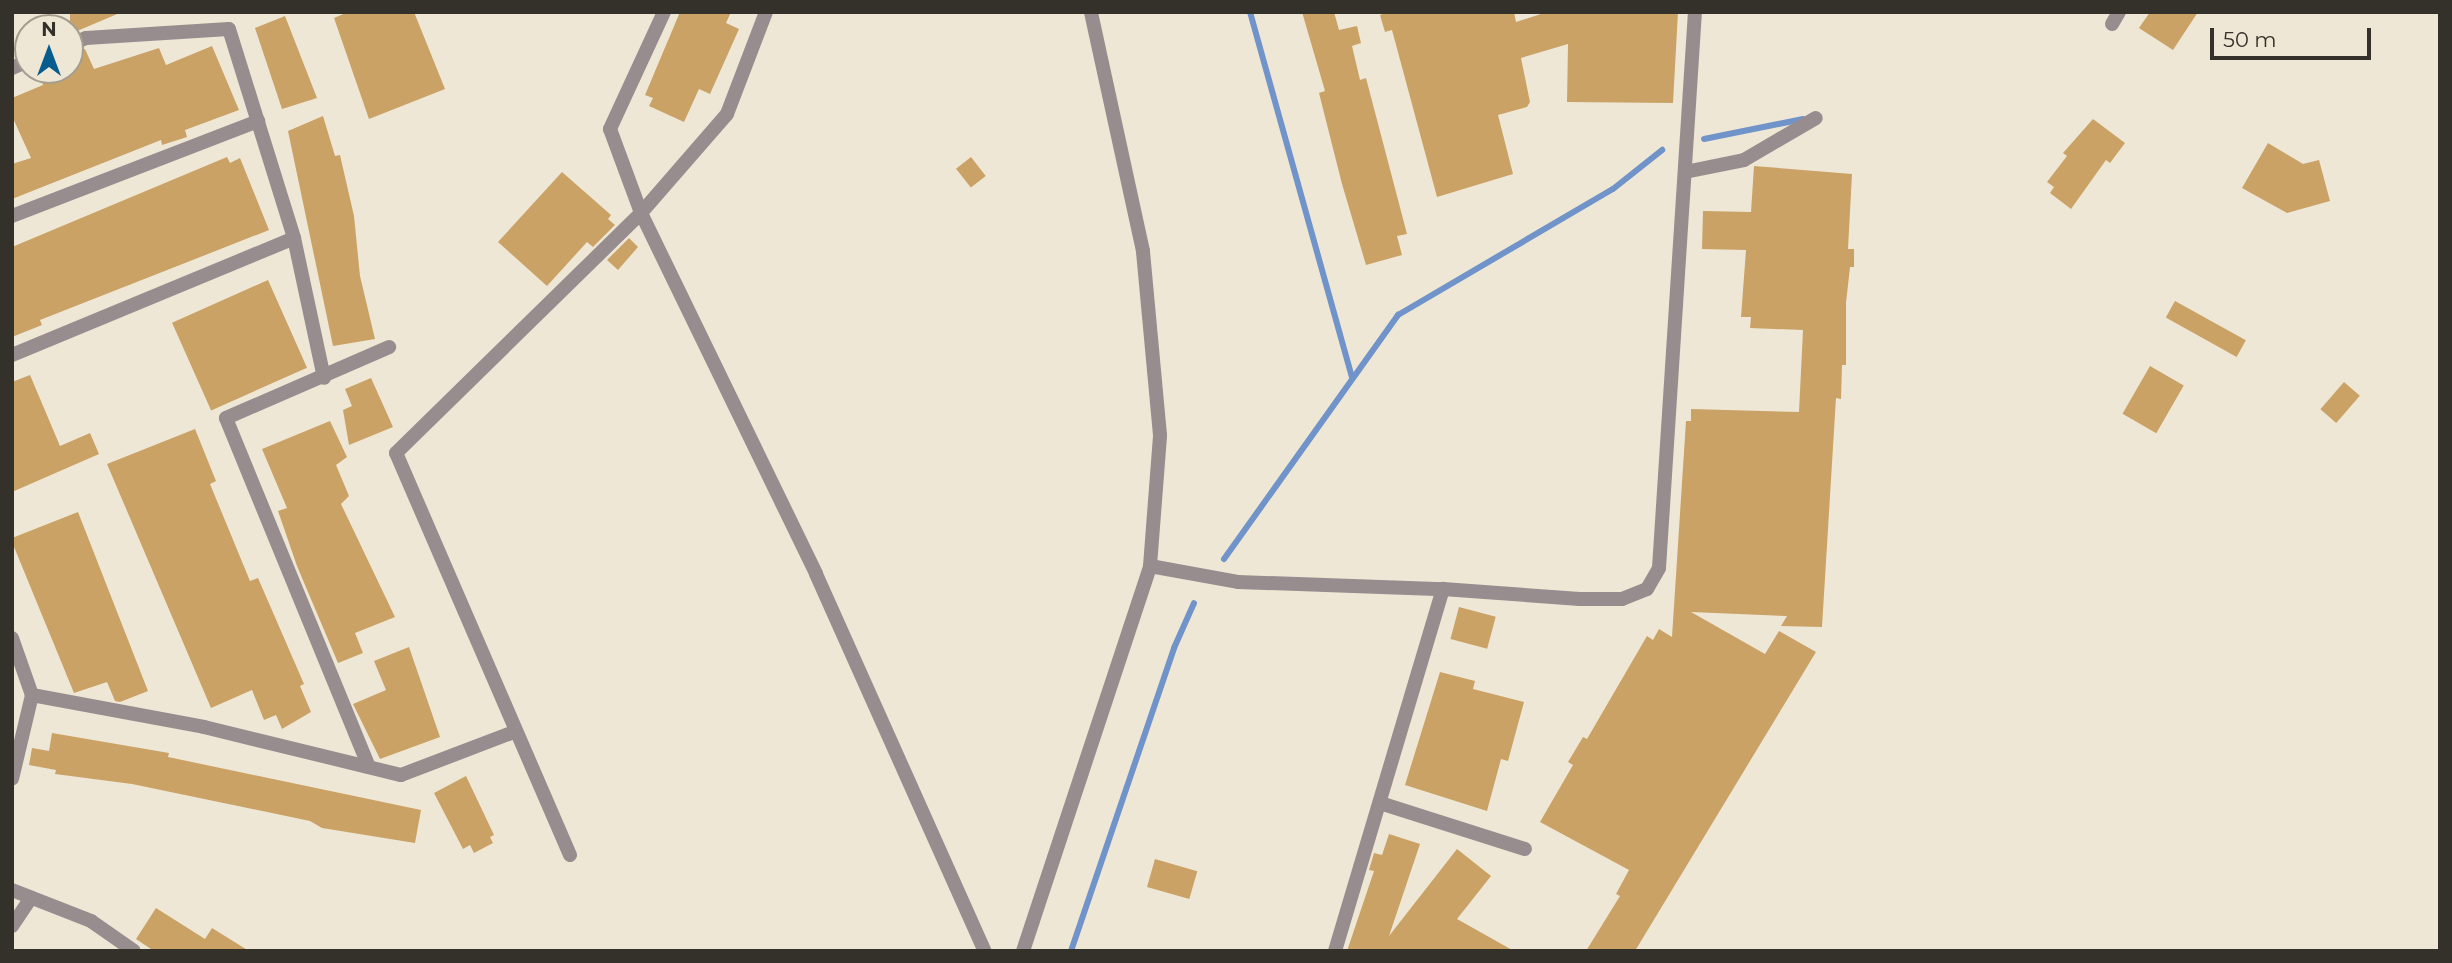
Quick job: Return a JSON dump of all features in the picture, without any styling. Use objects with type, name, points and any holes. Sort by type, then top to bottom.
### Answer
[{"type":"street","points":[[664,12],[610,129],[641,213],[816,574],[985,951]]},
{"type":"street","points":[[570,855],[396,453],[641,213],[727,114],[766,12]]},
{"type":"street","points":[[1023,951],[1150,566],[1160,435],[1143,251],[1091,12]]},
{"type":"street","points":[[1150,566],[1237,582],[1443,589],[1580,599],[1622,599],[1647,589],[1659,568],[1695,12]]},
{"type":"street","points":[[84,39],[229,29],[294,238],[324,378]]},
{"type":"street","points":[[1685,172],[1744,160],[1815,118]]},
{"type":"street","points":[[12,216],[258,121]]},
{"type":"street","points":[[12,355],[294,238]]},
{"type":"street","points":[[369,767],[226,418],[324,378],[389,347]]},
{"type":"street","points":[[1335,951],[1443,589]]},
{"type":"street","points":[[12,638],[32,695],[12,779]]},
{"type":"street","points":[[32,695],[204,727],[401,775],[516,731]]},
{"type":"street","points":[[1380,803],[1525,849]]},
{"type":"street","points":[[12,890],[91,921],[134,951]]},
{"type":"street","points":[[12,926],[31,898]]},
{"type":"building","points":[[122,12],[84,28],[84,14],[70,14]]},
{"type":"building","points":[[348,12],[414,12],[445,89],[369,119],[334,18]]},
{"type":"building","points":[[680,12],[731,12],[726,23],[739,29],[710,94],[699,89],[684,122],[649,106],[653,98],[645,95]]},
{"type":"building","points":[[1302,12],[1334,12],[1339,30],[1357,26],[1361,43],[1352,46],[1360,80],[1366,78],[1407,234],[1397,236],[1402,255],[1366,265],[1342,184],[1319,93],[1325,91]]},
{"type":"building","points":[[1388,12],[1514,12],[1516,22],[1547,12],[1678,12],[1673,103],[1567,102],[1568,44],[1521,58],[1530,102],[1527,107],[1498,115],[1513,174],[1437,197],[1392,30],[1385,32],[1380,15]]},
{"type":"building","points":[[2150,12],[2198,12],[2173,50],[2139,28]]},
{"type":"building","points":[[285,16],[317,98],[282,109],[255,28]]},
{"type":"building","points":[[212,46],[239,110],[185,130],[187,137],[162,145],[161,140],[12,199],[12,164],[31,158],[12,116],[12,98],[43,84],[84,84],[85,49],[94,69],[159,48],[166,65]]},
{"type":"building","points":[[323,116],[335,156],[340,155],[354,216],[360,276],[375,339],[333,346],[288,131]]},
{"type":"building","points":[[2093,119],[2125,143],[2110,163],[2106,160],[2071,209],[2050,193],[2054,187],[2047,182],[2067,156],[2063,153]]},
{"type":"building","points":[[2268,143],[2303,164],[2319,160],[2330,201],[2287,213],[2242,188]]},
{"type":"building","points":[[227,157],[230,163],[240,158],[269,230],[40,320],[42,325],[12,337],[12,247]]},
{"type":"building","points":[[971,157],[986,176],[971,188],[956,169]]},
{"type":"building","points":[[1754,166],[1852,174],[1848,249],[1854,249],[1854,267],[1850,267],[1846,303],[1846,365],[1842,365],[1841,399],[1836,398],[1822,627],[1781,626],[1787,616],[1691,612],[1765,654],[1779,631],[1816,652],[1635,951],[1586,951],[1620,896],[1616,894],[1629,870],[1540,822],[1573,765],[1568,762],[1583,737],[1587,739],[1647,636],[1653,640],[1659,629],[1672,637],[1686,421],[1691,421],[1691,409],[1799,412],[1803,330],[1750,328],[1751,317],[1741,317],[1746,250],[1702,249],[1703,211],[1751,212]]},
{"type":"building","points":[[562,172],[611,215],[608,219],[615,225],[593,247],[587,242],[547,286],[498,242]]},
{"type":"building","points":[[629,238],[638,247],[618,270],[607,260]]},
{"type":"building","points":[[268,280],[307,368],[211,410],[172,323]]},
{"type":"building","points":[[2175,301],[2246,340],[2237,357],[2166,318]]},
{"type":"building","points":[[2150,366],[2184,386],[2156,433],[2122,414]]},
{"type":"building","points":[[30,375],[60,446],[90,433],[99,454],[12,492],[12,382]]},
{"type":"building","points":[[371,378],[393,427],[349,445],[343,410],[352,406],[345,389]]},
{"type":"building","points":[[2344,382],[2360,396],[2336,423],[2320,409]]},
{"type":"building","points":[[330,421],[347,457],[336,465],[349,496],[341,504],[395,617],[355,633],[363,653],[338,663],[297,566],[278,511],[287,508],[262,449]]},
{"type":"building","points":[[195,429],[216,481],[210,484],[250,581],[258,578],[304,684],[300,686],[311,712],[282,729],[276,715],[264,720],[252,690],[211,708],[107,464]]},
{"type":"building","points":[[78,512],[148,691],[120,702],[115,701],[107,682],[74,693],[12,542],[12,538]]},
{"type":"building","points":[[1459,607],[1496,617],[1487,649],[1450,639]]},
{"type":"building","points":[[409,647],[440,737],[380,759],[353,704],[386,690],[374,661]]},
{"type":"building","points":[[1440,672],[1475,681],[1473,689],[1524,702],[1508,761],[1501,759],[1487,811],[1405,785]]},
{"type":"building","points":[[52,733],[169,753],[168,757],[421,810],[415,843],[322,828],[310,821],[132,784],[55,774],[56,770],[29,765],[32,748],[49,751]]},
{"type":"building","points":[[466,776],[494,835],[490,837],[493,843],[474,853],[470,845],[463,849],[434,793]]},
{"type":"building","points":[[1389,834],[1420,844],[1389,936],[1457,849],[1491,876],[1457,919],[1514,951],[1347,951],[1374,871],[1369,870],[1374,853],[1382,855]]},
{"type":"building","points":[[1155,859],[1197,871],[1189,899],[1147,887]]},
{"type":"building","points":[[156,908],[205,939],[212,928],[249,951],[154,951],[136,939]]},
{"type":"waterway","points":[[1250,12],[1352,378]]},
{"type":"waterway","points":[[1704,139],[1803,119]]},
{"type":"waterway","points":[[1224,559],[1398,315],[1613,189],[1662,150]]},
{"type":"waterway","points":[[1071,951],[1174,648],[1194,603]]}]
